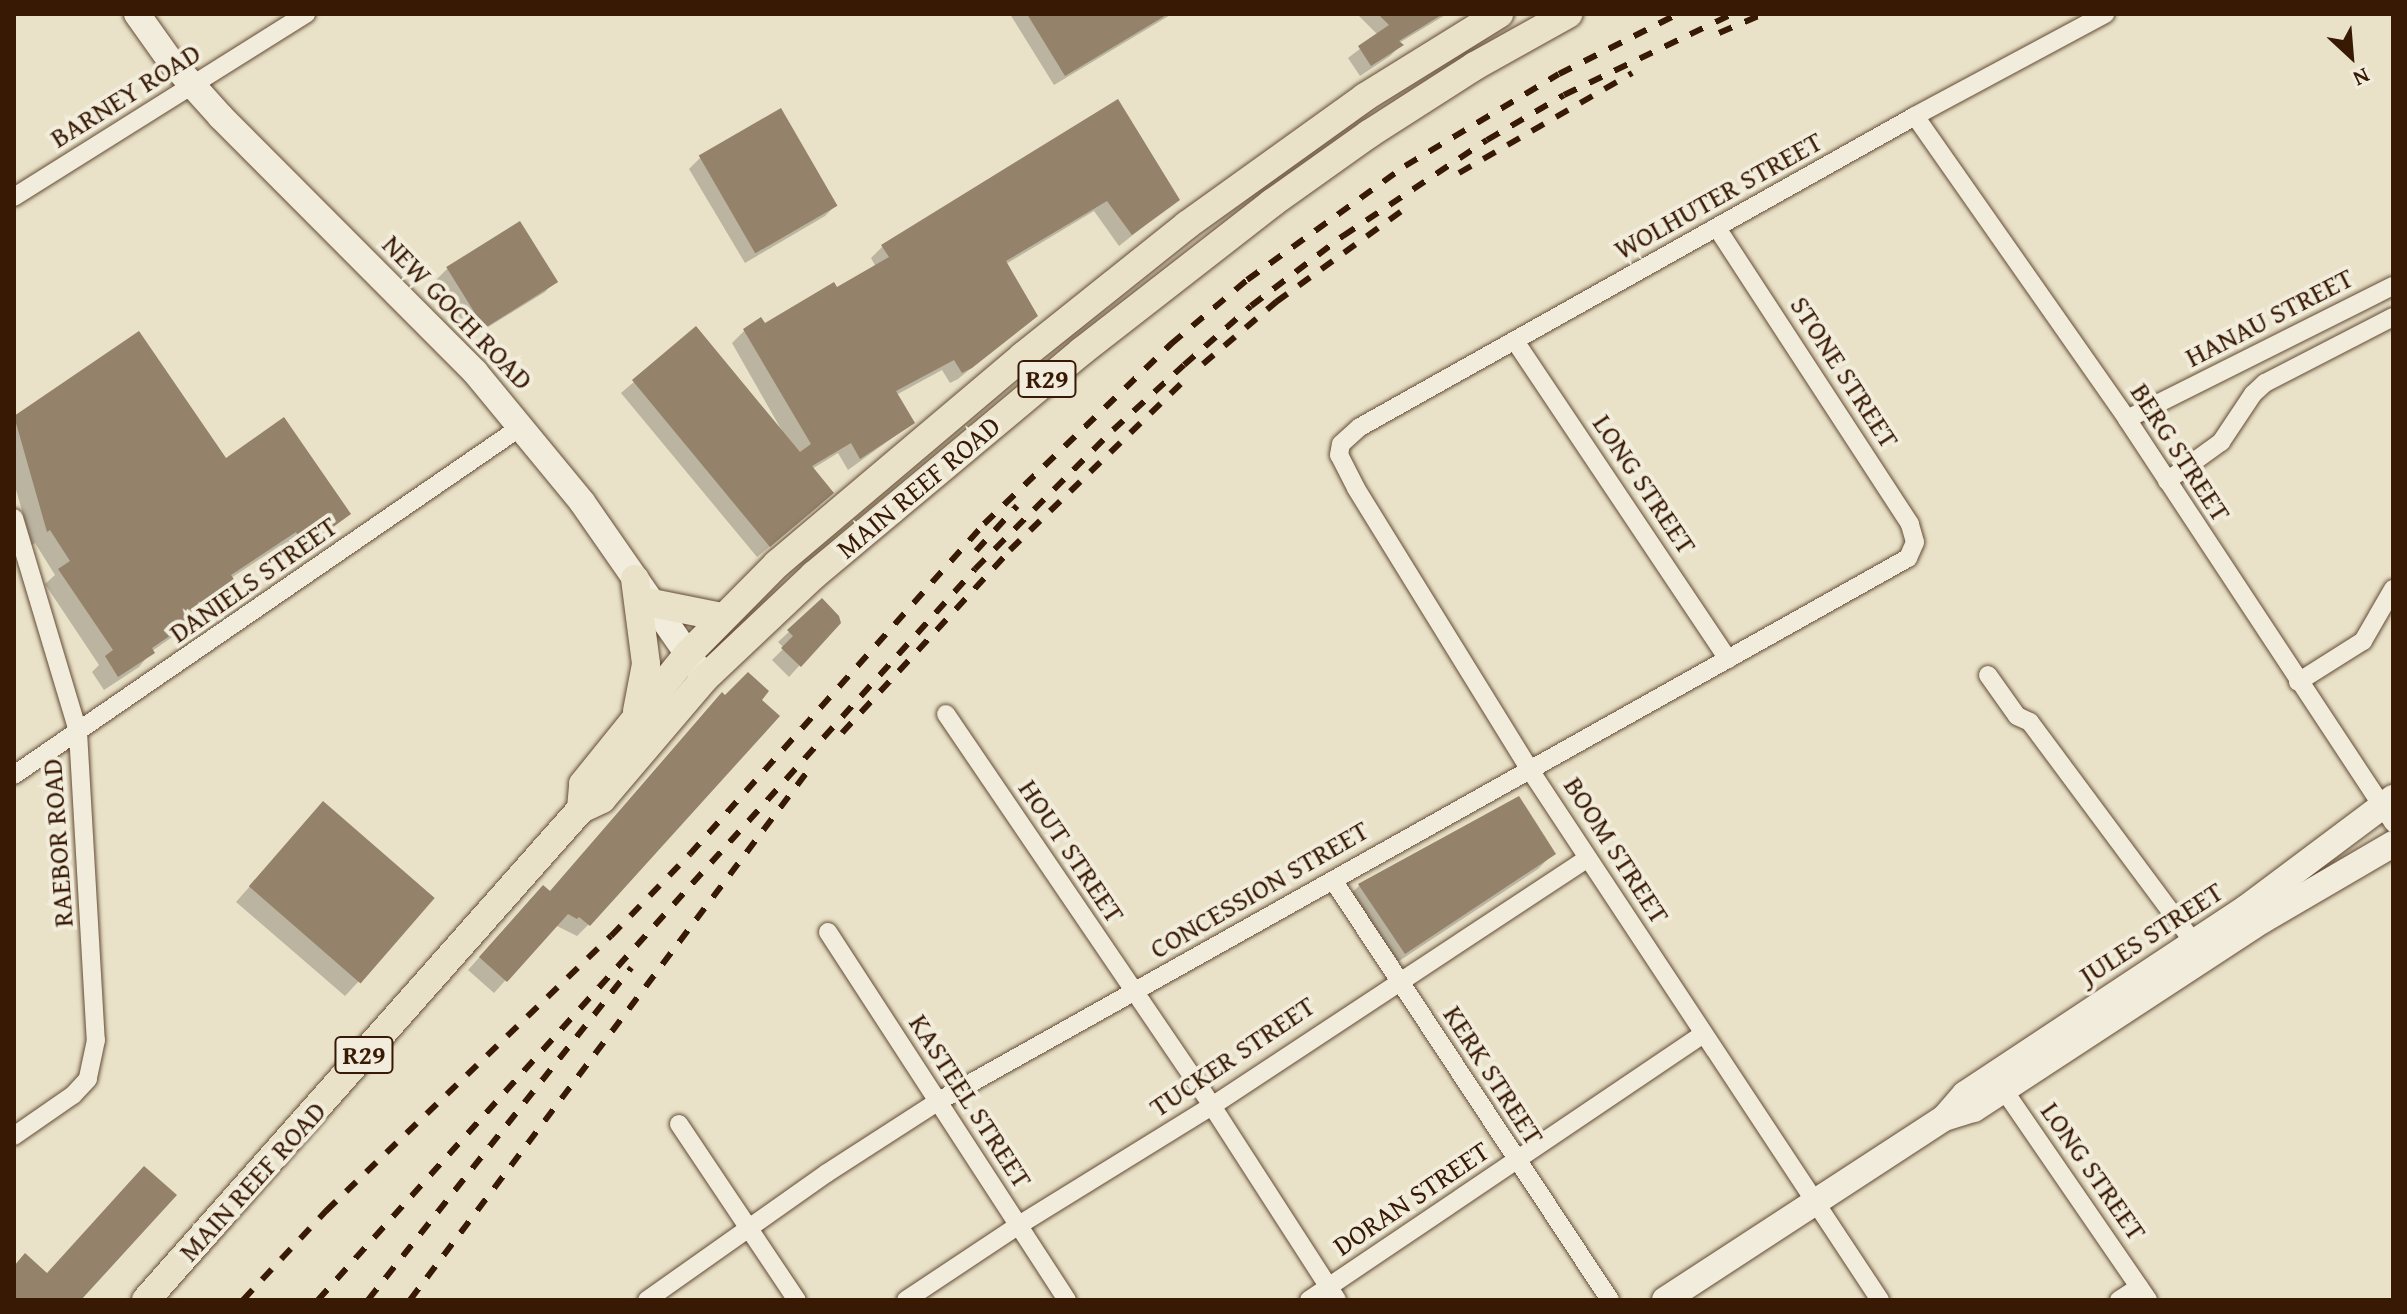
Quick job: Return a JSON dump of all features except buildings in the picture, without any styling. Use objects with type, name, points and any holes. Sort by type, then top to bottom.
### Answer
[{"type":"main road","name":"NEW GOCH ROAD","points":[[137,14],[192,86],[475,372],[522,426],[582,502],[705,678]]},
{"type":"main road","name":"MAIN REEF ROAD","points":[[581,809],[583,784],[688,654],[777,564],[1023,356],[1187,225],[1365,97],[1499,14]]},
{"type":"main road","name":"MAIN REEF ROAD","points":[[146,1300],[581,809],[602,799],[705,678],[875,522],[1188,268],[1369,134],[1475,66],[1568,14]]},
{"type":"main road","points":[[633,724],[645,684],[646,664],[635,579]]},
{"type":"main road","points":[[652,603],[722,617]]},
{"type":"main road","name":"JULES STREET","points":[[1999,1082],[2389,809]]},
{"type":"main road","name":"JULES STREET","points":[[1665,1300],[1944,1118],[1965,1094],[1999,1082],[2393,844]]},
{"type":"street","name":"BARNEY ROAD","points":[[14,197],[306,14]]},
{"type":"street","name":"WOLHUTER STREET","points":[[1360,427],[1915,116],[2105,14]]},
{"type":"street","name":"BERG STREET","points":[[1915,116],[2127,419],[2298,682],[2389,809]]},
{"type":"street","name":"STONE STREET","points":[[1718,229],[1910,524],[1913,550]]},
{"type":"street","name":"HANAU STREET","points":[[2127,419],[2393,286]]},
{"type":"street","points":[[2167,481],[2221,442],[2253,394],[2265,383],[2393,317]]},
{"type":"street","name":"LONG STREET","points":[[1515,341],[1728,659]]},
{"type":"street","name":"DANIELS STREET","points":[[14,775],[522,426]]},
{"type":"street","name":"BOOM STREET","points":[[1360,427],[1341,444],[1343,465],[1530,770],[1812,1202],[1880,1300]]},
{"type":"street","name":"RAEBOR ROAD","points":[[14,518],[78,732],[96,997],[94,1061],[88,1079],[73,1095],[14,1136]]},
{"type":"street","name":"CONCESSION STREET","points":[[647,1300],[748,1228],[937,1102],[1897,566],[1913,550]]},
{"type":"street","points":[[2298,682],[2363,641],[2393,589]]},
{"type":"street","points":[[1988,675],[2017,716],[2030,722],[2194,943]]},
{"type":"street","name":"HOUT STREET","points":[[946,714],[1212,1106],[1333,1294]]},
{"type":"street","name":"TUCKER STREET","points":[[906,1300],[1019,1225],[1212,1106],[1398,980],[1588,858]]},
{"type":"street","name":"KERK STREET","points":[[1333,880],[1610,1300]]},
{"type":"street","name":"KASTEEL STREET","points":[[828,932],[1067,1300]]},
{"type":"street","name":"DORAN STREET","points":[[1309,1300],[1333,1294],[1516,1161],[1704,1034]]},
{"type":"street","name":"LONG STREET","points":[[1999,1082],[2144,1293]]},
{"type":"street","points":[[679,1124],[797,1300]]},
{"type":"street","points":[[2119,1300],[2144,1293]]},
{"type":"railway","points":[[243,1300],[326,1211],[611,936],[690,854],[984,524],[1171,344],[1247,280],[1405,166],[1559,74],[1678,14]]},
{"type":"railway","points":[[318,1300],[975,569],[1113,430],[1184,365],[1251,306],[1343,236],[1487,140],[1564,95],[1732,14]]},
{"type":"railway","points":[[1719,33],[1763,14]]},
{"type":"railway","points":[[1459,173],[1632,73]]},
{"type":"railway","points":[[1203,364],[1276,302],[1406,208]]},
{"type":"railway","points":[[842,733],[1010,550],[1182,383]]},
{"type":"railway","points":[[976,551],[1017,506]]},
{"type":"railway","points":[[410,1300],[807,772]]},
{"type":"railway","points":[[368,1300],[631,968]]}]
